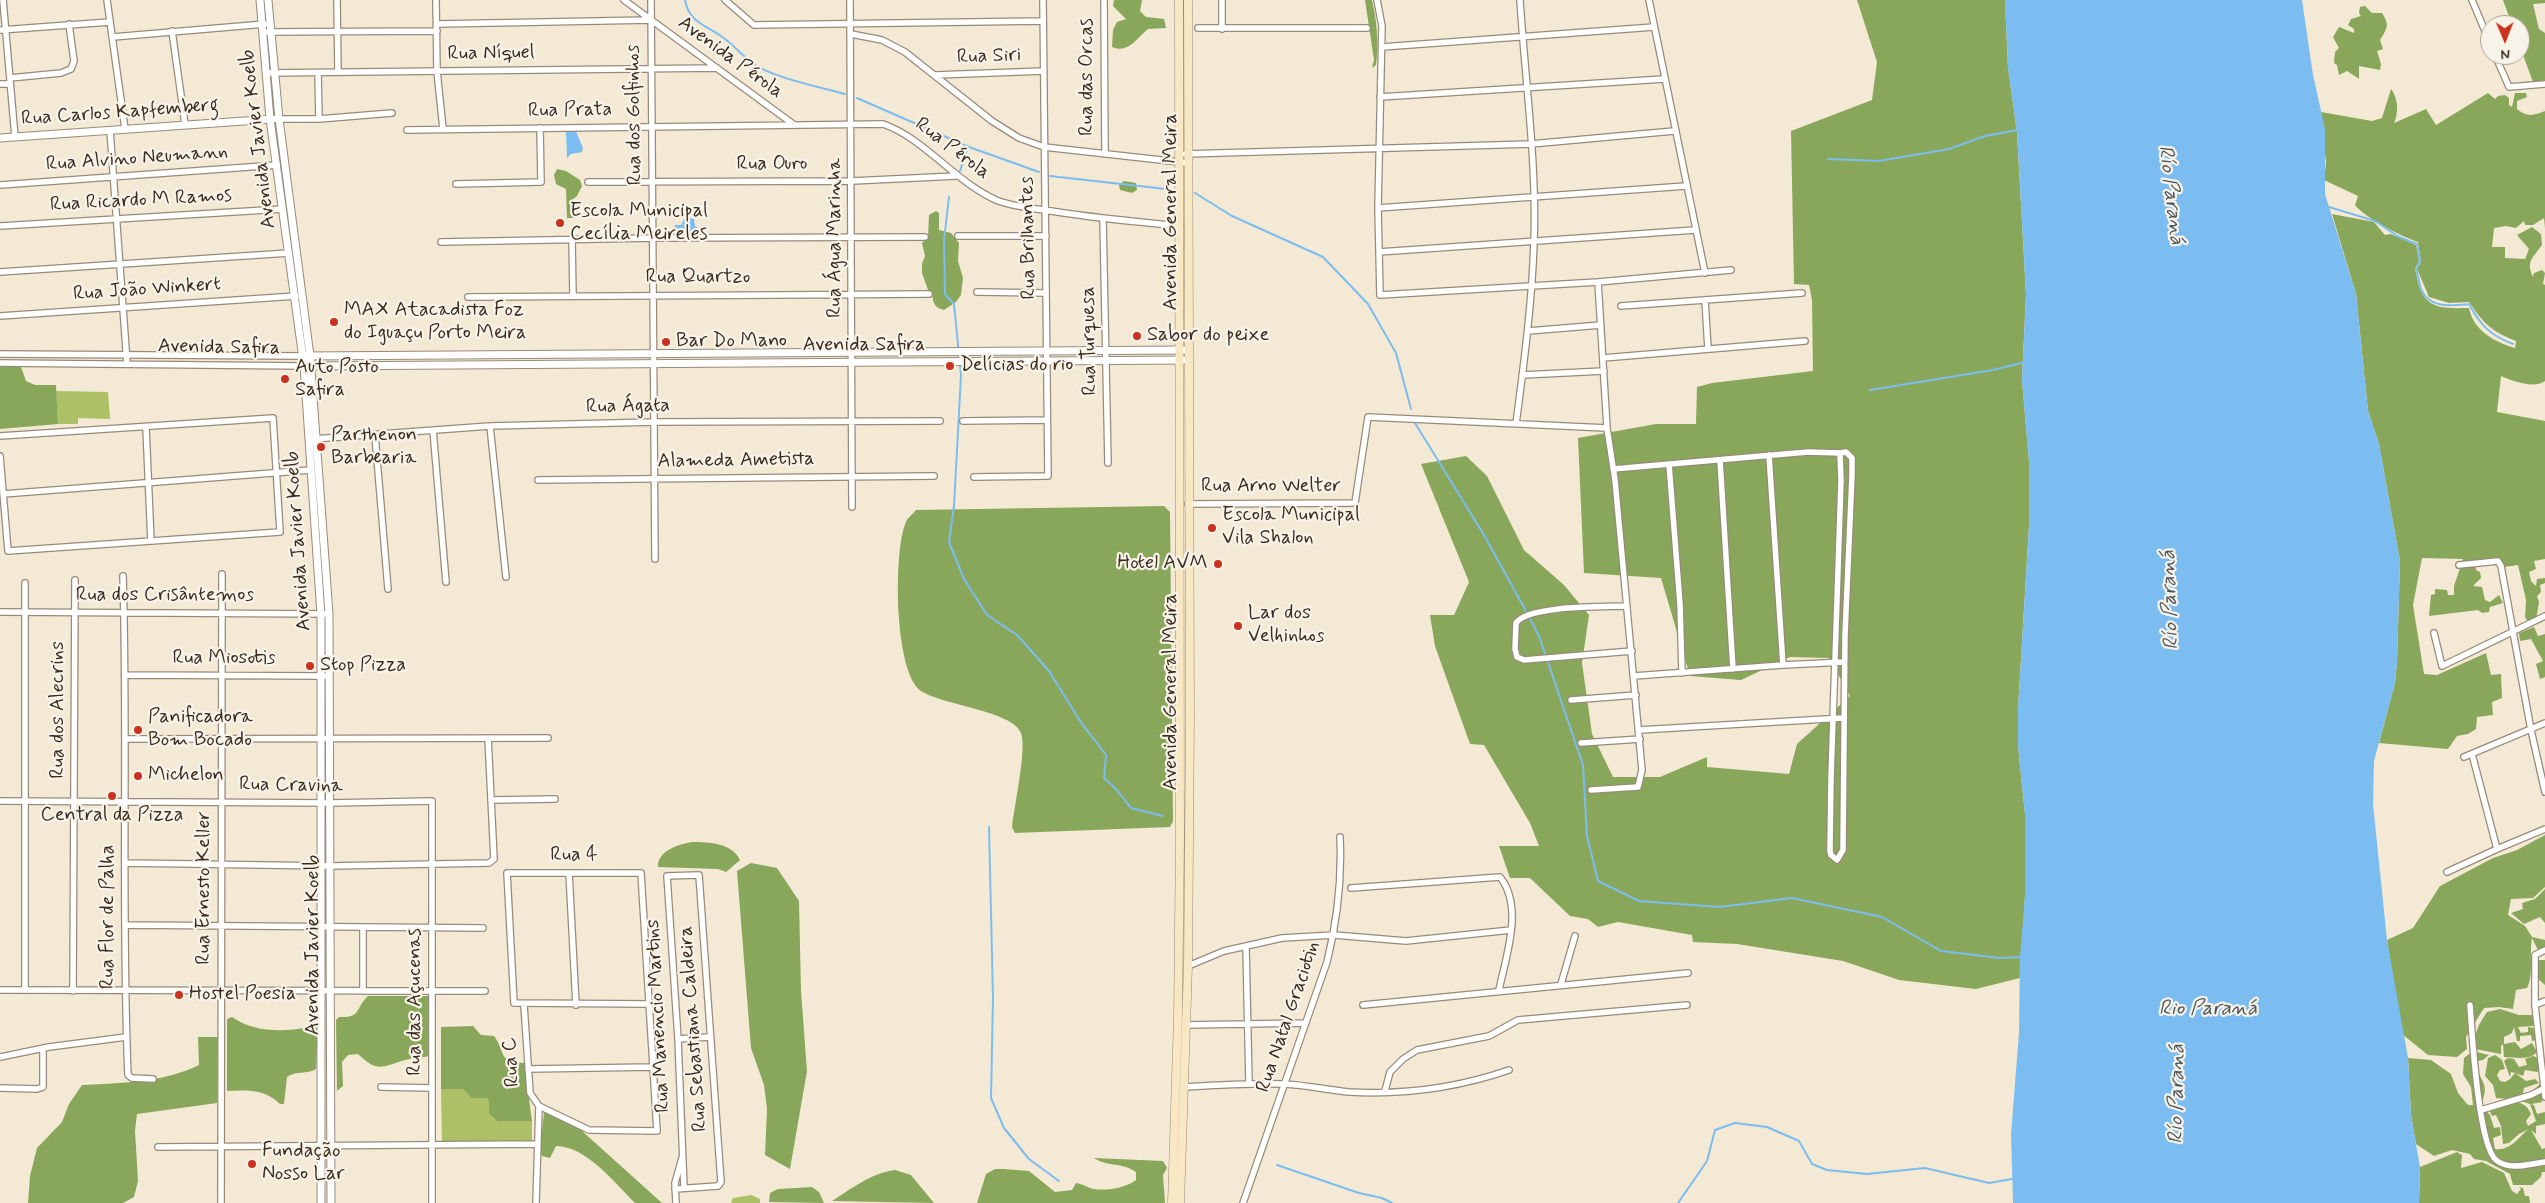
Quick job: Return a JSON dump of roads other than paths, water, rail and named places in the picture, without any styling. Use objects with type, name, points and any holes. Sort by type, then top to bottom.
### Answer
[{"type":"main road","name":"Avenida General Meira","points":[[1179,0],[1184,154],[1184,360],[1188,504],[1188,966],[1186,1087],[1180,1203]]},
{"type":"main road","name":"Avenida General Meira","points":[[1184,154],[1193,28],[1188,0]]},
{"type":"main road","name":"Avenida General Meira","points":[[1184,163],[1180,226],[1184,350]]},
{"type":"main road","name":"Avenida General Meira","points":[[1172,1203],[1179,966],[1178,504],[1184,360]]},
{"type":"main road","points":[[1178,504],[1188,504]]},
{"type":"main road","points":[[1179,966],[1188,966]]},
{"type":"main road","points":[[1175,1087],[1186,1087]]},
{"type":"street","points":[[3,0],[3,29],[15,137]]},
{"type":"street","points":[[108,0],[125,129]]},
{"type":"street","name":"Avenida Javier Koelb","points":[[260,0],[274,73],[307,356],[329,614],[331,1203]]},
{"type":"street","name":"Avenida Javier Koelb","points":[[268,0],[266,73],[270,120],[289,253],[307,356]]},
{"type":"street","points":[[337,0],[338,72]]},
{"type":"street","points":[[436,0],[437,71],[443,130]]},
{"type":"street","name":"Avenida Pérola","points":[[624,0],[793,124]]},
{"type":"street","name":"Rua dos Golfinhos","points":[[651,0],[655,422],[654,559]]},
{"type":"street","points":[[725,0],[754,25],[1043,22]]},
{"type":"street","name":"Rua Água Marinha","points":[[850,0],[852,124],[850,421],[852,507]]},
{"type":"street","name":"Rua Brilhantes","points":[[974,477],[1048,476],[1044,0]]},
{"type":"street","name":"Rua das Orcas","points":[[1104,0],[1104,154]]},
{"type":"street","points":[[1222,0],[1222,29]]},
{"type":"street","points":[[1377,0],[1382,26],[1378,208],[1380,295],[1598,282],[1731,270]]},
{"type":"street","points":[[1520,0],[1531,144],[1534,242],[1528,331],[1516,424],[1608,428]]},
{"type":"street","points":[[1649,0],[1674,131],[1705,273]]},
{"type":"street","points":[[2472,0],[2480,19]]},
{"type":"street","points":[[437,24],[651,20]]},
{"type":"street","points":[[3,29],[110,22]]},
{"type":"street","points":[[0,84],[62,73],[71,69],[74,61],[70,24]]},
{"type":"street","points":[[1382,48],[1654,27]]},
{"type":"street","points":[[113,37],[172,31],[266,28],[338,31],[437,31]]},
{"type":"street","points":[[1193,28],[1367,28]]},
{"type":"street","points":[[172,31],[184,124]]},
{"type":"street","points":[[851,34],[882,40],[905,52],[992,121],[1019,138],[1044,147],[1184,163]]},
{"type":"street","points":[[2499,65],[2509,87],[2545,84]]},
{"type":"street","name":"Rua Níquel","points":[[266,73],[716,68]]},
{"type":"street","name":"Rua Siri","points":[[936,75],[1044,71]]},
{"type":"street","points":[[318,72],[319,118]]},
{"type":"street","points":[[1380,97],[1664,79]]},
{"type":"street","name":"Rua Carlos Kapfemberg","points":[[0,138],[184,124],[392,113]]},
{"type":"street","name":"Rua Pérola","points":[[793,124],[883,124],[900,130],[956,176],[996,200],[1013,205],[1104,219],[1180,226]]},
{"type":"street","name":"Rua Prata","points":[[407,130],[793,124]]},
{"type":"street","points":[[456,184],[541,182],[540,128]]},
{"type":"street","points":[[110,130],[127,363]]},
{"type":"street","points":[[1184,154],[1379,150],[1531,144],[1674,131]]},
{"type":"street","name":"Rua Alvino Neumann","points":[[0,185],[277,165]]},
{"type":"street","name":"Rua Ouro","points":[[588,182],[852,181],[956,176]]},
{"type":"street","points":[[1378,208],[1686,186]]},
{"type":"street","name":"Rua Ricardo M Ramos","points":[[0,226],[283,209]]},
{"type":"street","name":"Rua Turquesa","points":[[1104,219],[1108,350],[1108,463]]},
{"type":"street","points":[[1379,252],[1695,230]]},
{"type":"street","points":[[958,236],[1046,236]]},
{"type":"street","points":[[440,242],[652,238],[925,237]]},
{"type":"street","points":[[572,239],[573,296]]},
{"type":"street","points":[[0,272],[119,262],[289,253]]},
{"type":"street","points":[[1591,790],[1638,786],[1642,770],[1632,650],[1608,428],[1598,282]]},
{"type":"street","points":[[977,292],[1046,293]]},
{"type":"street","points":[[1620,306],[1802,293]]},
{"type":"street","name":"Rua Quartzo","points":[[468,297],[653,294],[929,294]]},
{"type":"street","name":"Rua João Winkert","points":[[0,316],[296,296]]},
{"type":"street","points":[[1705,300],[1708,349]]},
{"type":"street","points":[[1528,331],[1601,325]]},
{"type":"street","points":[[1603,358],[1805,341]]},
{"type":"street","name":"Avenida Safira","points":[[0,354],[307,356],[1184,350]]},
{"type":"street","points":[[525,354],[526,364]]},
{"type":"street","name":"Avenida Safira","points":[[0,363],[308,366],[1184,360]]},
{"type":"street","points":[[1522,375],[1604,371]]},
{"type":"street","name":"Rua Arno Welter","points":[[1188,504],[1354,503],[1368,417],[1516,424]]},
{"type":"street","points":[[0,436],[146,428],[273,418],[280,532],[8,551],[0,456]]},
{"type":"street","points":[[963,421],[1047,420]]},
{"type":"street","name":"Rua Ágata","points":[[313,439],[490,426],[655,422],[940,421]]},
{"type":"street","points":[[490,426],[506,577]]},
{"type":"street","points":[[146,428],[151,541]]},
{"type":"street","points":[[433,430],[446,582]]},
{"type":"street","points":[[375,435],[388,589]]},
{"type":"street","name":"Avenida Javier Koelb","points":[[313,439],[311,470],[321,615],[322,676],[319,991],[321,1203]]},
{"type":"street","points":[[1613,469],[1808,452],[1848,453],[1852,458],[1844,662],[1843,850],[1837,860],[1831,856],[1830,851],[1832,719],[1842,475],[1840,453]]},
{"type":"street","points":[[1769,455],[1783,665]]},
{"type":"street","points":[[1720,460],[1734,669]]},
{"type":"street","points":[[1669,464],[1680,604],[1682,673]]},
{"type":"street","points":[[4,494],[311,470]]},
{"type":"street","name":"Alameda Ametista","points":[[538,480],[934,476]]},
{"type":"street","points":[[2459,565],[2498,561],[2501,566],[2531,730],[2545,792]]},
{"type":"street","name":"Rua Ernesto Keller","points":[[221,1203],[222,574]]},
{"type":"street","name":"Rua Flor de Palha","points":[[123,576],[126,675],[126,1037],[129,1077],[153,1078]]},
{"type":"street","name":"Rua dos Alecrins","points":[[73,991],[75,580]]},
{"type":"street","points":[[25,584],[25,990]]},
{"type":"street","points":[[1627,606],[1558,610],[1521,617],[1516,623],[1515,648],[1517,657],[1524,660],[1632,650]]},
{"type":"street","name":"Rua dos Crisântemos","points":[[0,612],[329,614]]},
{"type":"street","points":[[2434,634],[2442,666],[2545,616]]},
{"type":"street","points":[[1634,676],[1844,662]]},
{"type":"street","name":"Rua Miosotis","points":[[126,675],[330,676]]},
{"type":"street","points":[[1571,700],[1636,695]]},
{"type":"street","points":[[1639,730],[1843,718]]},
{"type":"street","points":[[2464,758],[2545,723]]},
{"type":"street","points":[[125,864],[330,866],[493,862],[488,738]]},
{"type":"street","points":[[126,739],[548,738]]},
{"type":"street","points":[[1581,743],[1640,739]]},
{"type":"street","points":[[2472,754],[2497,850]]},
{"type":"street","points":[[491,800],[556,799]]},
{"type":"street","name":"Rua Cravina","points":[[0,801],[330,803],[432,800]]},
{"type":"street","name":"Rua das Açucenas","points":[[432,800],[432,1203]]},
{"type":"street","points":[[2447,872],[2545,829]]},
{"type":"street","name":"Rua Natal Graciotin","points":[[1243,1203],[1334,935],[1341,856],[1340,837]]},
{"type":"street","points":[[569,872],[576,1005]]},
{"type":"street","name":"Rua 4","points":[[524,1004],[516,1004],[514,1001],[507,873],[641,873],[650,1004]]},
{"type":"street","name":"Rua Manencio Martins","points":[[684,1188],[678,1039],[667,876],[699,874]]},
{"type":"street","name":"Rua Sebastiana Caldeira","points":[[684,1188],[718,1186],[721,1182],[699,874]]},
{"type":"street","points":[[1351,888],[1500,877],[1506,884],[1512,910],[1511,930],[1500,990]]},
{"type":"street","points":[[125,925],[483,928]]},
{"type":"street","points":[[363,928],[363,991]]},
{"type":"street","points":[[1188,966],[1224,952],[1282,938],[1334,935],[1406,941],[1511,930]]},
{"type":"street","points":[[1560,984],[1575,936]]},
{"type":"street","points":[[1246,946],[1249,1083]]},
{"type":"street","points":[[2545,950],[2534,955],[2535,1005],[2545,1097]]},
{"type":"street","points":[[1363,1005],[1560,984],[1688,973]]},
{"type":"street","points":[[0,990],[221,992],[485,991]]},
{"type":"street","points":[[2535,1005],[2545,1001]]},
{"type":"street","points":[[524,1004],[650,1004],[656,1131],[589,1130],[539,1106]]},
{"type":"street","name":"Rua C","points":[[524,1004],[530,1093],[539,1106],[536,1144],[536,1203]]},
{"type":"street","points":[[1385,1091],[1390,1072],[1410,1053],[1489,1036],[1518,1020],[1687,1005]]},
{"type":"street","points":[[2470,1005],[2476,1088],[2490,1153],[2498,1162],[2517,1166],[2545,1162]]},
{"type":"street","points":[[1186,1025],[1304,1023]]},
{"type":"street","points":[[0,1057],[126,1037]]},
{"type":"street","points":[[678,1039],[710,1037]]},
{"type":"street","points":[[0,1088],[37,1090],[43,1087],[43,1049]]},
{"type":"street","points":[[528,1069],[653,1067]]},
{"type":"street","points":[[1186,1087],[1249,1083],[1284,1084],[1348,1092],[1438,1090],[1464,1085],[1509,1070]]},
{"type":"street","points":[[381,1087],[432,1088]]},
{"type":"street","points":[[2481,1110],[2531,1095],[2545,1088]]},
{"type":"street","points":[[158,1147],[321,1144],[536,1144]]},
{"type":"street","name":"Rua Manencio Martins","points":[[676,1203],[675,1189],[683,1154]]},
{"type":"street","points":[[675,1189],[684,1188]]},
{"type":"water","name":"Rio Paraná","points":[[2005,0],[2302,0],[2313,75],[2325,129],[2325,194],[2356,294],[2368,411],[2379,444],[2400,561],[2395,683],[2374,761],[2373,804],[2387,940],[2408,1058],[2411,1115],[2420,1167],[2419,1203],[2013,1203],[2011,1134],[2019,1033],[2020,957],[2025,896],[2025,814],[2018,746],[2018,709],[2029,526],[2029,461],[2022,380],[2026,294],[2017,132],[2008,68]]},
{"type":"water","points":[[575,129],[583,148],[582,152],[571,154],[567,158],[566,132]]},
{"type":"water","points":[[684,219],[694,219],[695,226],[702,230],[702,234],[690,237],[686,234],[672,235],[675,225],[681,225]]},
{"type":"waterway","points":[[685,0],[694,18],[725,39],[762,69],[798,82],[845,94]]},
{"type":"waterway","points":[[857,98],[969,147],[1039,172]]},
{"type":"waterway","points":[[1828,159],[1879,161],[1949,149],[1985,136],[2017,130]]},
{"type":"waterway","points":[[960,171],[968,147]]},
{"type":"waterway","points":[[1050,176],[1175,190]]},
{"type":"waterway","points":[[1195,193],[1232,216],[1323,257],[1368,304],[1396,353],[1411,409]]},
{"type":"waterway","points":[[949,197],[944,240],[945,294],[954,304],[961,375],[954,506],[949,542],[964,579],[987,615],[1017,635],[1049,671],[1082,724],[1106,755],[1104,778],[1117,790],[1131,808],[1163,816]]},
{"type":"waterway","points":[[2329,207],[2375,221],[2399,237],[2417,244],[2420,261],[2416,270],[2420,286],[2428,299],[2447,305],[2469,304],[2487,329],[2513,344]]},
{"type":"waterway","points":[[1870,390],[1993,370],[2025,362]]},
{"type":"waterway","points":[[1415,423],[1484,535],[1527,613]]},
{"type":"waterway","points":[[1529,617],[1539,636],[1583,765],[1587,836],[1598,881],[1639,901],[1719,907],[1792,898],[1882,917],[1941,951],[2000,958],[2021,957]]},
{"type":"waterway","points":[[989,827],[993,998],[991,1098],[1004,1128],[1029,1159],[1059,1181]]},
{"type":"waterway","points":[[1678,1203],[1707,1161],[1715,1130],[1735,1123],[1767,1127],[1799,1141],[1812,1164],[1827,1170],[1867,1174],[1925,1168],[1989,1183],[2012,1179]]},
{"type":"waterway","points":[[1277,1165],[1359,1193],[1382,1198],[1392,1203]]},
{"type":"place","name":"Escola Municipal Cecília Meireles","points":[[560,223]]},
{"type":"place","name":"MAX Atacadista Foz do Iguaçu Porto Meira","points":[[334,322]]},
{"type":"place","name":"Sabor do peixe","points":[[1137,336]]},
{"type":"place","name":"Bar Do Mano","points":[[666,342]]},
{"type":"place","name":"Delícias do rio","points":[[950,366]]},
{"type":"place","name":"Auto Posto Safira","points":[[285,379]]},
{"type":"place","name":"Parthenon Barbearia","points":[[321,447]]},
{"type":"place","name":"Escola Municipal Vila Shalon","points":[[1212,528]]},
{"type":"place","name":"Hotel AVM","points":[[1218,564]]},
{"type":"place","name":"Lar dos Velhinhos","points":[[1238,626]]},
{"type":"place","name":"Stop Pizza","points":[[310,666]]},
{"type":"place","name":"Panificadora Bom Bocado","points":[[138,730]]},
{"type":"place","name":"Michelon","points":[[138,776]]},
{"type":"place","name":"Central da Pizza","points":[[112,796]]},
{"type":"place","name":"Hostel Poesia","points":[[179,995]]},
{"type":"place","name":"Fundação Nosso Lar","points":[[252,1164]]},
{"type":"water label","name":"Río Paraná","points":[[2170,195]]},
{"type":"water label","name":"Río Paraná","points":[[2171,600]]},
{"type":"water label","name":"Río Paraná","points":[[2178,1094]]}]
